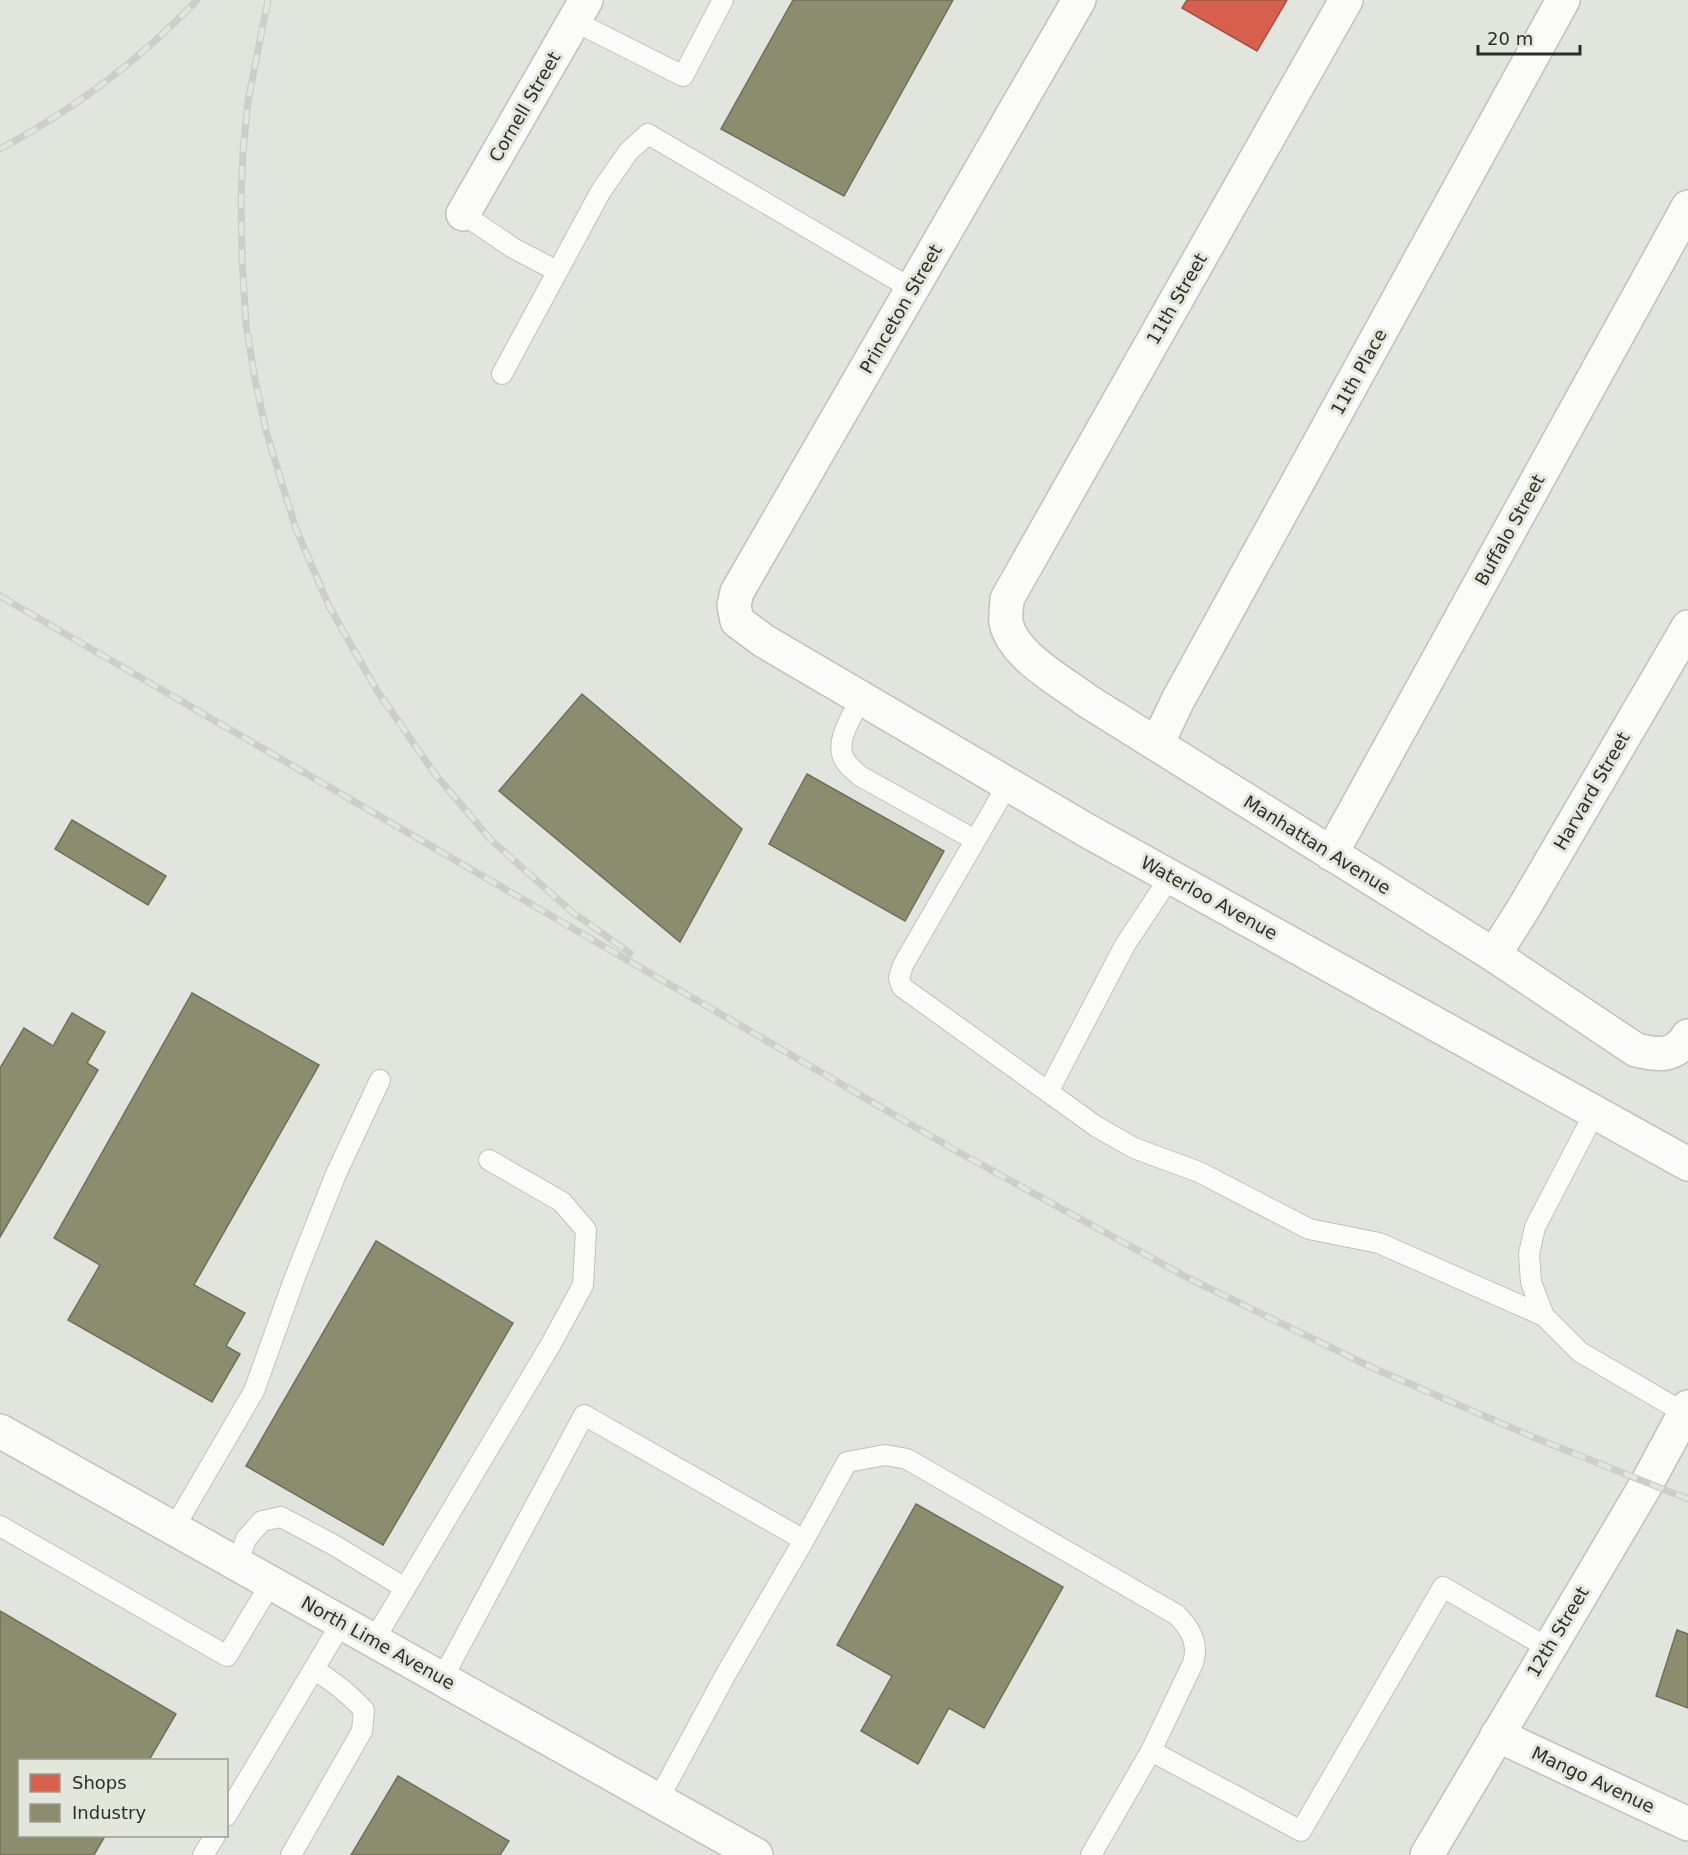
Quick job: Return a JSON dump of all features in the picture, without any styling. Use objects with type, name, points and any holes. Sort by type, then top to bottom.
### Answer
[{"type":"street","name":"Princeton Street","points":[[737,621],[734,604],[737,592],[1079,0]]},
{"type":"street","name":"11th Street","points":[[1007,599],[1346,0]]},
{"type":"street","name":"11th Place","points":[[1157,744],[1184,690],[1563,0]]},
{"type":"street","name":"Cornell Street","points":[[463,214],[580,10]]},
{"type":"street","name":"Buffalo Street","points":[[1331,854],[1688,207]]},
{"type":"street","name":"Manhattan Avenue","points":[[1007,599],[1006,622],[1013,641],[1023,653],[1086,699],[1494,955],[1636,1050],[1655,1055],[1678,1045]]},
{"type":"street","name":"Waterloo Avenue","points":[[737,621],[764,641],[1170,877],[1688,1164]]},
{"type":"street","name":"Harvard Street","points":[[1494,955],[1531,896],[1688,627]]},
{"type":"street","name":"12th Street","points":[[1427,1855],[1687,1412]]},
{"type":"street","name":"North Lime Avenue","points":[[0,1431],[756,1855]]},
{"type":"street","name":"Mango Avenue","points":[[1497,1735],[1688,1824]]},
{"type":"lane","points":[[580,10],[682,76],[723,0]]},
{"type":"lane","points":[[502,374],[601,191],[629,151],[648,134],[912,289]]},
{"type":"lane","points":[[463,214],[513,248],[557,271]]},
{"type":"lane","points":[[861,698],[843,737],[841,752],[845,762],[860,776],[975,840]]},
{"type":"lane","points":[[1008,784],[903,965],[899,978],[902,987],[1097,1128],[1134,1148],[1199,1172],[1309,1229],[1379,1243],[1544,1316],[1580,1352],[1687,1412]]},
{"type":"lane","points":[[1048,1092],[1125,945],[1170,877]]},
{"type":"lane","points":[[174,1528],[254,1391],[295,1277],[332,1184],[380,1080]]},
{"type":"lane","points":[[1544,1316],[1531,1282],[1529,1254],[1535,1227],[1595,1112]]},
{"type":"lane","points":[[374,1640],[551,1344],[583,1285],[586,1230],[562,1202],[489,1160]]},
{"type":"lane","points":[[442,1679],[584,1415],[804,1540]]},
{"type":"lane","points":[[658,1800],[726,1674],[847,1462],[885,1455],[907,1459],[1177,1615],[1187,1626],[1194,1639],[1196,1652],[1193,1663],[1151,1751],[1091,1855]]},
{"type":"lane","points":[[237,1564],[246,1539],[262,1521],[281,1517],[332,1544],[405,1588]]},
{"type":"lane","points":[[0,1526],[227,1656],[271,1583]]},
{"type":"lane","points":[[1151,1751],[1301,1832],[1443,1587],[1548,1648]]},
{"type":"lane","points":[[228,1813],[342,1622]]},
{"type":"lane","points":[[291,1855],[362,1731],[364,1710],[331,1679],[314,1670]]},
{"type":"lane","points":[[204,1855],[214,1837]]},
{"type":"building: Shops","points":[[1187,0],[1287,0],[1257,51],[1182,8]]},
{"type":"building: Industry","points":[[793,0],[953,0],[844,196],[721,129]]},
{"type":"building: Industry","points":[[582,694],[742,829],[680,942],[499,791]]},
{"type":"building: Industry","points":[[807,774],[944,851],[905,921],[769,844]]},
{"type":"building: Industry","points":[[72,820],[166,876],[148,905],[55,849]]},
{"type":"building: Industry","points":[[192,993],[319,1065],[194,1285],[245,1313],[226,1346],[240,1354],[212,1402],[68,1320],[100,1265],[54,1238]]},
{"type":"building: Industry","points":[[72,1013],[105,1032],[87,1063],[98,1070],[0,1237],[0,1068],[24,1028],[53,1046]]},
{"type":"building: Industry","points":[[376,1241],[513,1323],[383,1545],[246,1466]]},
{"type":"building: Industry","points":[[916,1504],[1063,1587],[984,1728],[949,1708],[918,1764],[861,1731],[892,1676],[837,1645]]},
{"type":"building: Industry","points":[[0,1611],[176,1714],[150,1759],[18,1759],[18,1837],[104,1837],[94,1855],[0,1855]]},
{"type":"building: Industry","points":[[1677,1630],[1688,1634],[1688,1708],[1656,1696]]},
{"type":"building: Industry","points":[[398,1776],[509,1841],[500,1855],[351,1855]]},
{"type":"railway","points":[[0,149],[79,101],[129,63],[197,0]]},
{"type":"railway","points":[[268,0],[248,101],[241,199],[242,258],[246,325],[255,379],[266,431],[296,529],[329,606],[376,689],[435,774],[491,840],[572,912],[630,953]]},
{"type":"railway","points":[[0,596],[960,1153],[1192,1280],[1373,1368],[1533,1437],[1688,1499]]}]
